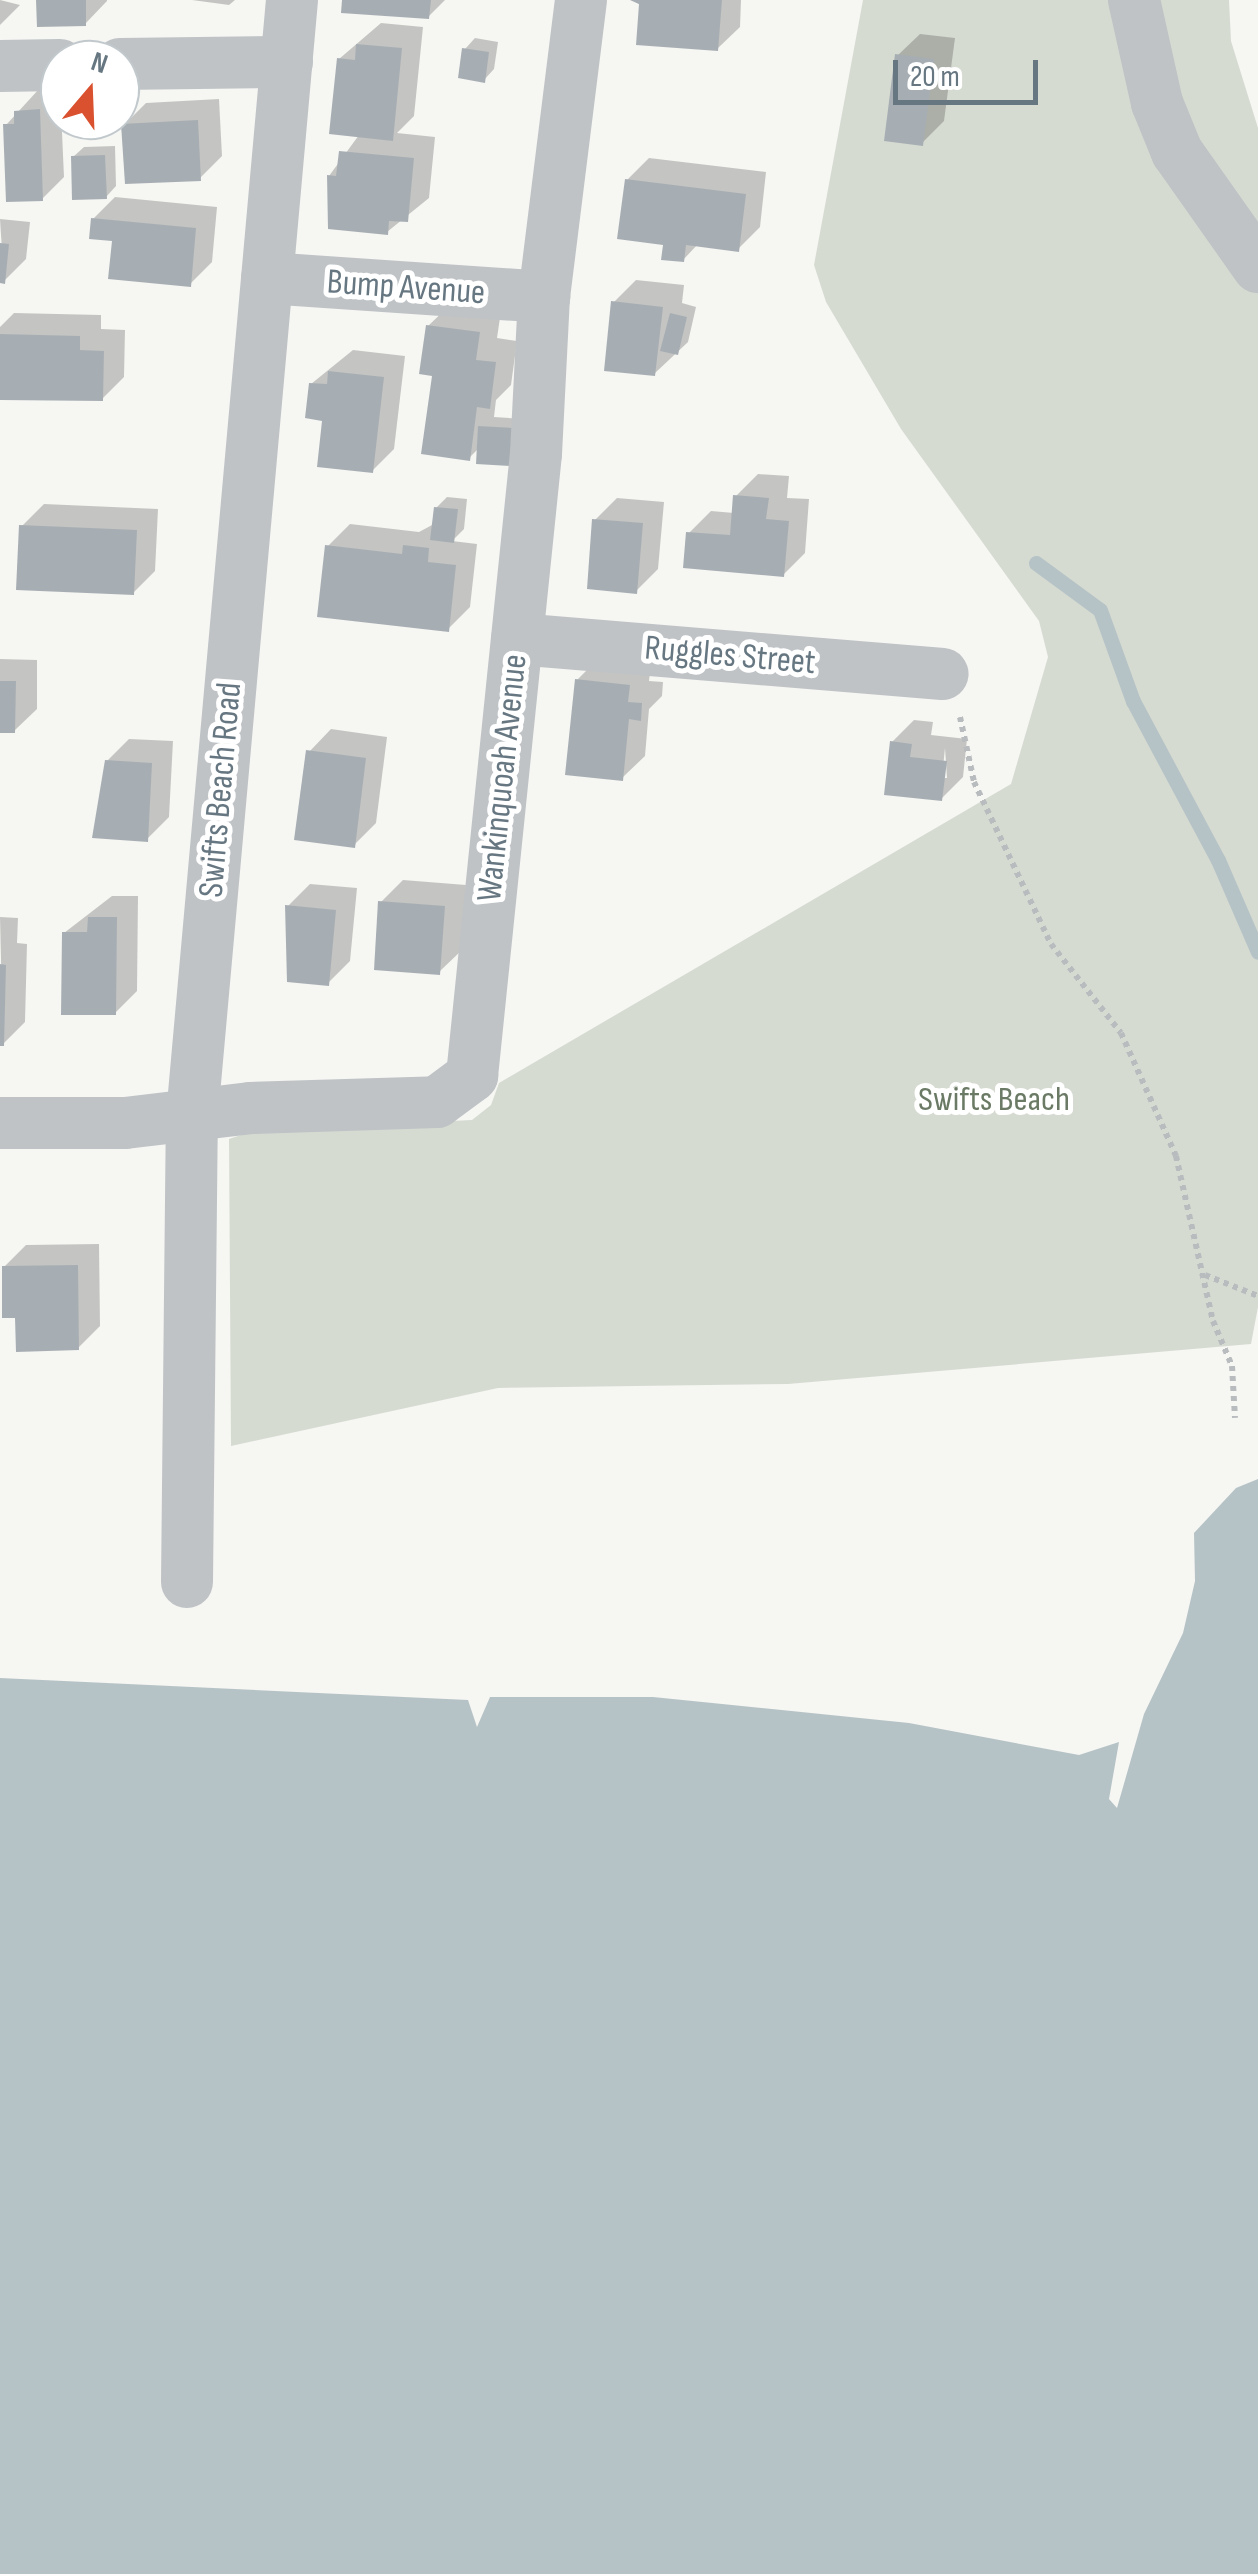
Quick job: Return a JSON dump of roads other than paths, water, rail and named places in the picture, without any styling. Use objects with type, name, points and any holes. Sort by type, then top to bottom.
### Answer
[{"type":"street","name":"Swifts Beach Road","points":[[188,1582],[192,1116],[292,0]]},
{"type":"street","name":"Wankinquoah Avenue","points":[[0,1123],[437,1102],[467,1084],[475,1067],[517,639],[544,297],[582,0]]},
{"type":"street","points":[[1134,0],[1157,103],[1177,152],[1258,268]]},
{"type":"street","points":[[140,64],[287,62]]},
{"type":"street","points":[[0,66],[40,65]]},
{"type":"street","name":"Bump Avenue","points":[[268,278],[544,297]]},
{"type":"street","name":"Ruggles Street","points":[[517,639],[944,674]]},
{"type":"waterway","points":[[1036,563],[1100,610],[1133,701],[1218,860],[1258,952]]},
{"type":"park label","name":"Swifts Beach","points":[[994,1100]]}]
